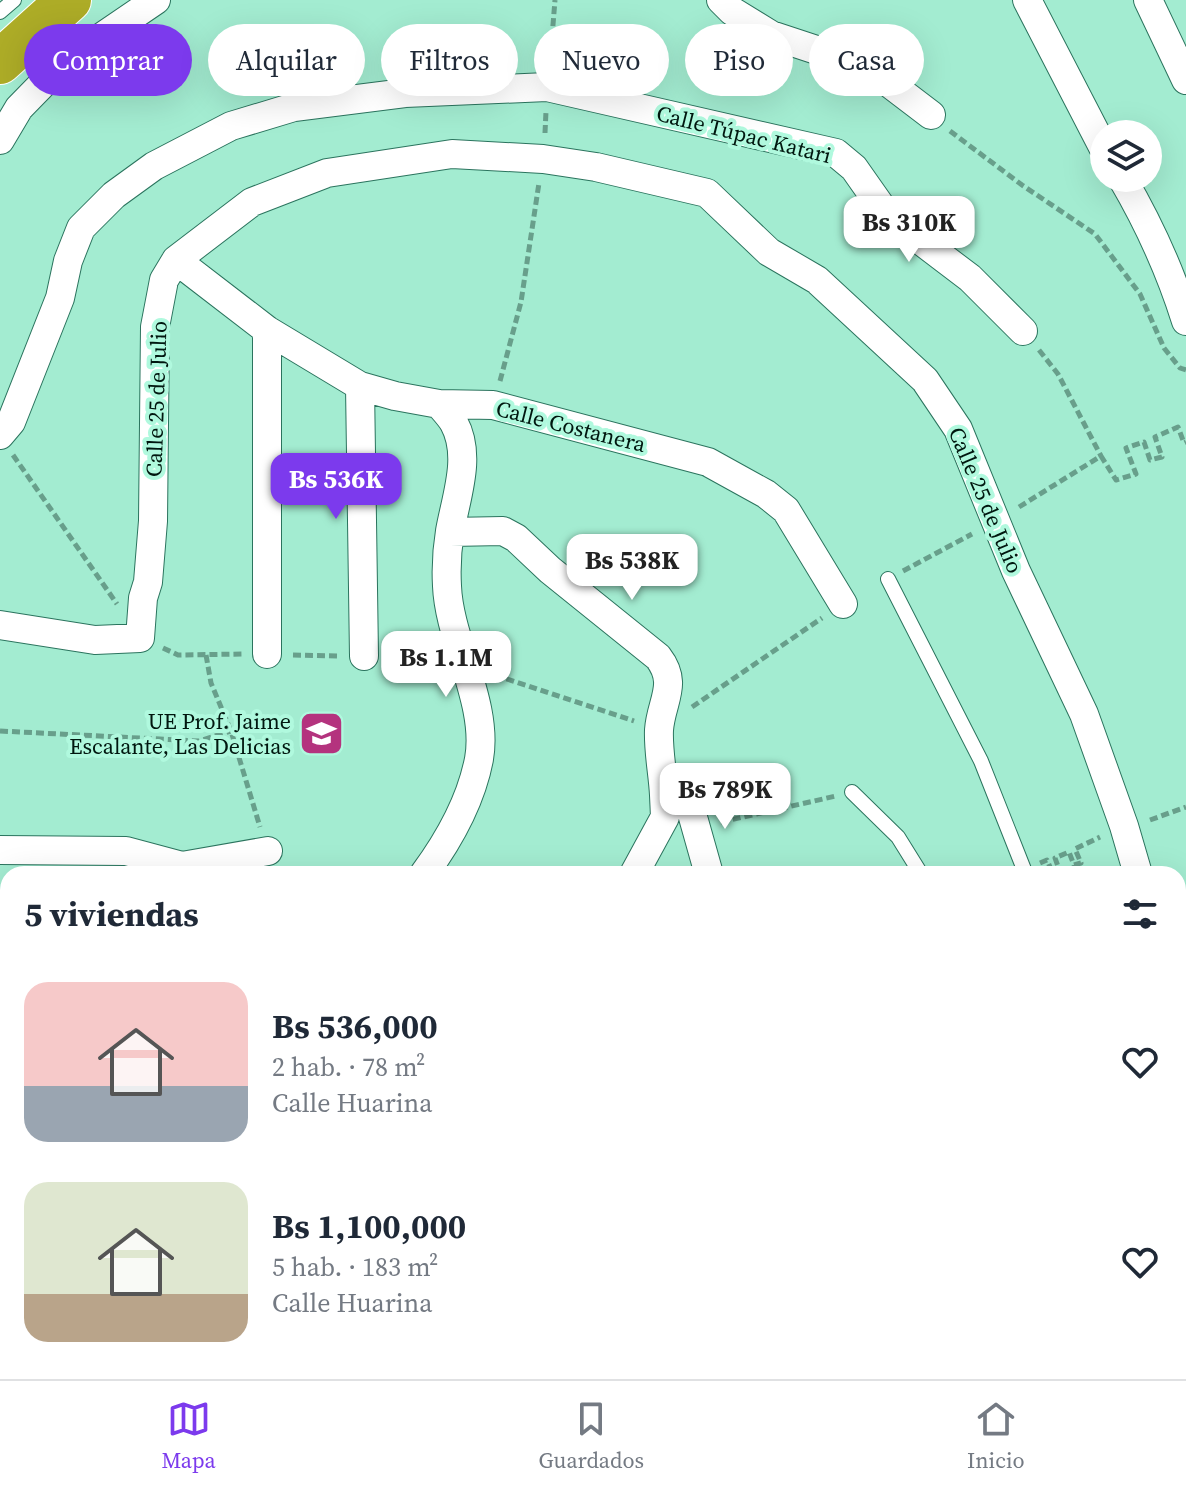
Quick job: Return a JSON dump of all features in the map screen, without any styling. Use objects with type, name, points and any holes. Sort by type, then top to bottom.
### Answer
[{"type":"highway","points":[[0,62],[69,0]]},
{"type":"street","points":[[0,140],[19,108],[62,64],[156,0]]},
{"type":"street","points":[[721,0],[732,11],[771,35],[868,67],[931,115]]},
{"type":"street","points":[[1027,0],[1090,122]]},
{"type":"street","points":[[1148,0],[1186,80]]},
{"type":"street","name":"Calle Túpac Katari","points":[[4,443],[60,298],[68,261],[81,228],[114,195],[154,166],[231,126],[294,107],[405,93],[534,88]]},
{"type":"street","name":"Calle Túpac Katari","points":[[586,96],[836,153],[854,168],[887,215],[970,278],[1023,331]]},
{"type":"street","name":"Calle 25 de Julio","points":[[140,638],[141,607],[148,582],[153,521],[155,327],[164,280],[176,260],[252,202],[327,173],[452,154],[543,159],[596,167],[707,193],[769,252],[817,280],[925,380],[958,429],[1016,571],[1084,714],[1136,866]]},
{"type":"street","points":[[1130,192],[1172,275],[1186,321]]},
{"type":"street","name":"Calle Costanera","points":[[176,260],[267,330],[360,386],[439,404],[493,405],[708,462],[786,510],[843,604]]},
{"type":"street","points":[[267,330],[267,654]]},
{"type":"street","points":[[360,386],[364,656]]},
{"type":"street","points":[[430,866],[442,849],[469,795],[479,757],[479,730],[466,666],[448,604],[446,571],[450,532],[462,477],[461,453],[455,425],[439,404]]},
{"type":"street","points":[[450,532],[503,531],[516,538],[550,570],[658,657],[667,669],[669,685],[659,730],[665,817],[638,866]]},
{"type":"street","points":[[0,625],[95,640],[140,638]]},
{"type":"street","points":[[664,795],[673,792],[689,803],[707,866]]},
{"type":"street","points":[[0,850],[126,851],[182,866],[268,851]]},
{"type":"lane","points":[[0,12],[14,0]]},
{"type":"lane","points":[[888,579],[981,761],[1023,866]]},
{"type":"lane","points":[[852,792],[898,837],[916,866]]},
{"type":"path","points":[[553,24],[555,0]]},
{"type":"path","points":[[493,405],[521,302],[543,159],[546,96]]},
{"type":"path","points":[[931,115],[1022,185],[1095,234],[1140,294],[1164,348],[1180,368],[1186,370]]},
{"type":"path","points":[[1023,331],[1058,374],[1116,480],[1136,474],[1126,448],[1144,442],[1150,460],[1162,457],[1155,437],[1178,427],[1186,442]]},
{"type":"path","points":[[4,443],[140,638],[178,655],[364,656],[466,666],[659,730],[843,604]]},
{"type":"path","points":[[888,579],[996,522],[1101,456]]},
{"type":"path","points":[[206,655],[211,683],[231,731],[268,851]]},
{"type":"path","points":[[0,731],[199,741],[231,731]]},
{"type":"path","points":[[697,827],[852,792]]},
{"type":"path","points":[[1058,866],[1055,858],[1069,852],[1074,865],[1081,863],[1075,849],[1124,826],[1186,807]]},
{"type":"place","name":"UE Prof. Jaime Escalante, Las Delicias","points":[[322,734]]}]
